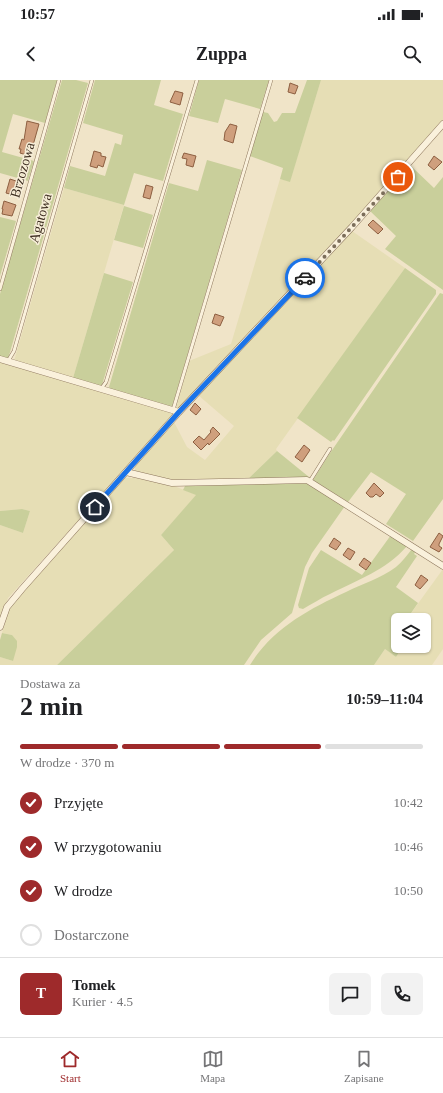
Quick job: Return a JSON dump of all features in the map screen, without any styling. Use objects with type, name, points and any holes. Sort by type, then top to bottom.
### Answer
[{"type":"street","points":[[0,626],[7,607],[126,472],[176,411],[311,272],[407,167],[443,124]]},
{"type":"street","points":[[0,359],[176,411]]},
{"type":"street","points":[[126,472],[172,483],[301,479],[310,481],[443,566]]},
{"type":"lane","name":"Brzozowa","points":[[0,289],[59,80]]},
{"type":"lane","name":"Agatowa","points":[[8,361],[14,351],[92,80]]},
{"type":"lane","points":[[101,388],[106,382],[196,80]]},
{"type":"lane","points":[[176,411],[271,80]]},
{"type":"lane","points":[[310,481],[330,449]]},
{"type":"shaded area","points":[[321,80],[443,80],[443,120],[400,172],[178,409],[176,408],[189,361],[231,344],[280,179],[290,181]]},
{"type":"shaded area","points":[[64,188],[124,205],[73,378],[14,361]]},
{"type":"shaded area","points":[[352,231],[405,268],[276,449],[277,451],[248,479],[179,481],[160,479],[135,471],[135,465],[174,422],[187,447],[205,460],[234,426],[198,395]]},
{"type":"shaded area","points":[[0,361],[172,413],[172,417],[8,598],[0,620],[0,525],[23,533],[30,511],[22,509],[0,511]]},
{"type":"shaded area","points":[[126,478],[135,478],[174,486],[197,495],[161,535],[174,550],[57,665],[0,665],[0,657],[13,661],[12,635],[2,633],[10,607],[121,480]]},
{"type":"shaded area","points":[[443,569],[443,649],[432,665],[374,665],[385,649],[396,657],[399,653],[431,653],[431,613],[411,613]]},
{"type":"green space","points":[[0,80],[57,80],[45,123],[13,114],[2,152],[34,161],[28,181],[0,173]]},
{"type":"green space","points":[[62,80],[76,80],[88,83],[8,359],[0,357],[0,294]]},
{"type":"green space","points":[[95,80],[161,80],[154,105],[183,114],[163,181],[134,173],[124,205],[64,188],[70,166],[105,176],[115,143],[121,145],[123,135],[83,123]]},
{"type":"green space","points":[[199,80],[269,80],[260,109],[225,99],[218,123],[189,116]]},
{"type":"green space","points":[[307,80],[321,80],[290,182],[280,179],[283,168],[250,156],[263,112],[268,113],[274,122],[277,121],[282,113],[295,113]]},
{"type":"green space","points":[[207,160],[242,170],[172,407],[110,389],[109,387],[169,183],[198,191]]},
{"type":"green space","points":[[411,166],[434,188],[443,177],[443,290],[385,249],[396,236],[370,211]]},
{"type":"green space","points":[[124,206],[153,215],[143,248],[114,240]]},
{"type":"green space","points":[[0,217],[16,221],[0,276]]},
{"type":"green space","points":[[405,268],[436,290],[436,294],[334,441],[333,440],[331,442],[297,418]]},
{"type":"green space","points":[[104,273],[133,282],[102,385],[100,386],[73,378]]},
{"type":"green space","points":[[440,293],[443,294],[443,499],[413,541],[386,524],[406,494],[371,472],[348,502],[313,480]]},
{"type":"green space","points":[[277,451],[309,477],[248,479]]},
{"type":"green space","points":[[309,483],[345,506],[312,553],[305,567],[292,613],[261,640],[244,665],[57,665],[174,550],[161,535],[196,495],[183,490],[185,486]]},
{"type":"green space","points":[[22,509],[30,511],[23,533],[0,525],[0,511]]},
{"type":"green space","points":[[391,535],[407,546],[399,555],[371,574],[323,597],[303,609],[299,608],[298,605],[309,568],[321,550],[362,575]]},
{"type":"green space","points":[[412,549],[416,551],[414,554],[417,556],[396,587],[418,603],[411,613],[391,613],[391,653],[399,653],[396,657],[385,649],[374,665],[250,665],[269,641],[292,621],[352,589],[378,578],[400,563]]},
{"type":"green space","points":[[2,633],[12,635],[17,641],[13,661],[0,657],[0,640]]},
{"type":"building","points":[[290,83],[298,86],[295,94],[288,92]]},
{"type":"building","points":[[175,91],[183,93],[180,105],[170,102]]},
{"type":"building","points":[[27,121],[39,124],[30,156],[20,153],[21,149],[19,149],[22,139],[24,140]]},
{"type":"building","points":[[230,124],[237,126],[233,143],[224,140],[225,132]]},
{"type":"building","points":[[94,151],[101,153],[101,156],[106,157],[103,167],[98,165],[97,168],[90,166]]},
{"type":"building","points":[[184,153],[196,156],[193,167],[186,165],[187,159],[182,158]]},
{"type":"building","points":[[434,156],[442,162],[434,170],[428,165]]},
{"type":"building","points":[[10,179],[22,183],[18,196],[6,193]]},
{"type":"building","points":[[146,185],[153,187],[150,199],[143,197]]},
{"type":"building","points":[[4,201],[16,205],[12,216],[2,214]]},
{"type":"building","points":[[373,220],[383,229],[378,234],[368,225]]},
{"type":"building","points":[[215,314],[224,317],[220,326],[212,323]]},
{"type":"building","points":[[195,403],[201,409],[196,415],[190,410]]},
{"type":"building","points":[[213,427],[220,434],[209,445],[208,443],[201,450],[193,442],[199,436],[204,440],[211,432],[210,431]]},
{"type":"building","points":[[304,445],[310,450],[302,462],[295,457]]},
{"type":"building","points":[[374,483],[384,493],[380,497],[376,494],[373,497],[370,497],[366,493]]},
{"type":"building","points":[[439,533],[443,536],[439,544],[442,548],[439,552],[430,547]]},
{"type":"building","points":[[334,538],[341,543],[336,550],[329,546]]},
{"type":"building","points":[[348,548],[355,552],[350,560],[343,555]]},
{"type":"building","points":[[364,558],[371,563],[366,570],[359,565]]},
{"type":"building","points":[[421,575],[428,580],[420,589],[415,585]]},
{"type":"way so far","points":[[305,278],[398,177]]},
{"type":"route","points":[[95,507],[179,412],[270,317],[305,278]]}]
